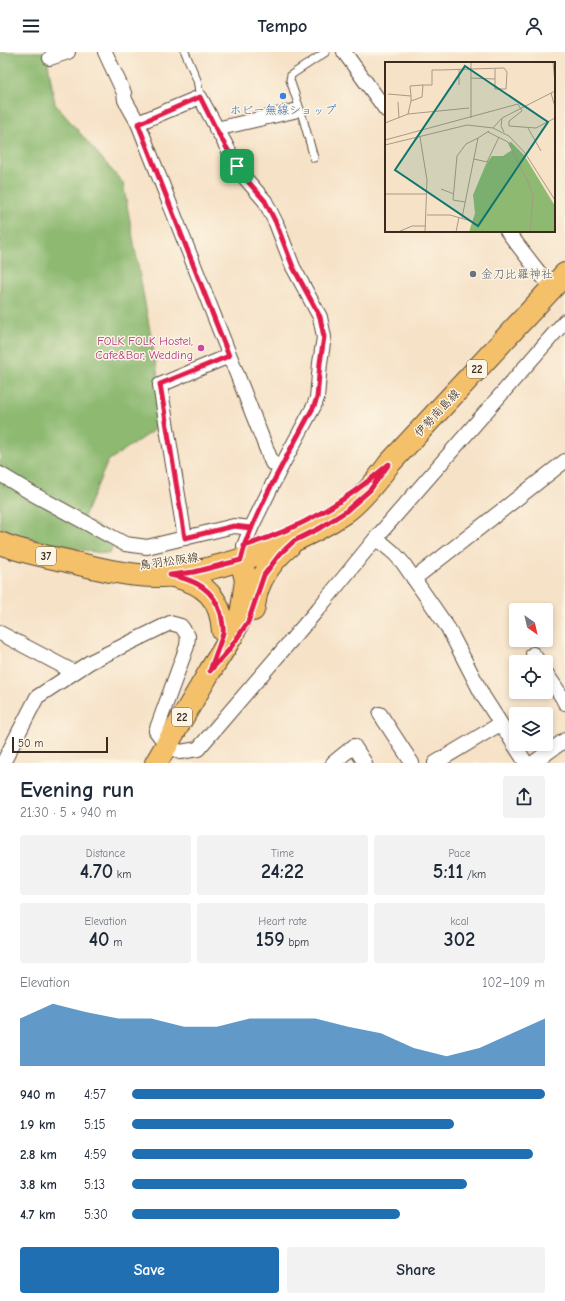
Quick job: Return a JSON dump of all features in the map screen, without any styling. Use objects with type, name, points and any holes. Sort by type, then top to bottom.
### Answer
[{"type":"main road","name":"伊勢南島線","points":[[245,545],[292,528],[338,503],[365,485],[389,464],[559,280]]},
{"type":"main road","name":"伊勢南島線","points":[[245,545],[268,552],[320,528],[345,512],[370,490],[389,464]]},
{"type":"main road","points":[[210,671],[229,650],[248,622],[264,575],[280,554],[294,541]]},
{"type":"main road","name":"鳥羽松阪線","points":[[0,543],[9,547],[93,567],[139,576],[159,576],[194,572],[245,545]]},
{"type":"main road","name":"鳥羽松阪線","points":[[93,567],[122,567],[190,559],[245,545]]},
{"type":"main road","name":"22","points":[[210,671],[229,612],[232,580],[245,545]]},
{"type":"main road","name":"22","points":[[156,763],[232,636],[241,616],[246,580],[245,545]]},
{"type":"main road","points":[[170,575],[195,582],[209,592],[219,608],[223,631]]},
{"type":"street","points":[[50,58],[68,52]]},
{"type":"street","points":[[105,52],[124,93],[125,100],[138,124],[272,463],[281,467]]},
{"type":"street","points":[[344,52],[385,109]]},
{"type":"street","points":[[138,124],[200,97],[216,129],[245,178],[265,201],[276,223],[293,267],[320,317],[324,337],[317,398],[281,467],[245,545]]},
{"type":"street","points":[[216,129],[294,111]]},
{"type":"street","points":[[508,232],[540,275],[559,280]]},
{"type":"street","points":[[3,763],[37,697],[90,662],[170,623],[181,626],[188,636],[187,646],[156,731],[166,744],[180,752],[198,750],[320,608],[376,538],[565,321]]},
{"type":"street","points":[[185,538],[160,384],[229,356]]},
{"type":"street","points":[[414,579],[565,461]]},
{"type":"street","points":[[0,474],[33,494],[125,544],[147,547],[234,526],[245,545]]},
{"type":"street","points":[[376,538],[399,558],[448,628],[483,696],[526,763]]},
{"type":"street","points":[[0,633],[74,672]]},
{"type":"street","points":[[553,684],[565,703]]},
{"type":"street","points":[[380,714],[412,763]]},
{"type":"street","points":[[435,763],[500,724]]},
{"type":"street","points":[[532,763],[565,740]]},
{"type":"street","points":[[333,763],[354,746],[365,763]]},
{"type":"lane","points":[[185,52],[197,80],[200,97]]},
{"type":"lane","points":[[314,158],[290,80],[292,75],[326,52]]},
{"type":"green space","points":[[0,52],[46,52],[55,104],[123,183],[157,369],[159,394],[157,428],[108,461],[83,519],[119,538],[109,554],[40,541],[13,533],[0,527]]},
{"type":"place","name":"ホビー無線ショップ","points":[[283,96]]},
{"type":"place","name":"金刀比羅神社","points":[[473,274]]},
{"type":"place","name":"FOLK FOLK Hostel, Cafe&Bar, Wedding","points":[[201,348]]},
{"type":"route","points":[[237,166],[200,97],[138,124],[229,356],[160,384],[185,538],[234,526],[251,528],[244,546],[265,539],[313,518],[338,503],[365,485],[389,464],[370,490],[345,512],[320,528],[294,541],[280,554],[264,575],[248,622],[229,650],[210,671],[223,631],[219,608],[209,592],[203,587],[195,582],[170,575],[194,572],[241,560],[244,546],[251,528],[317,398],[324,337],[320,317],[293,267],[276,223],[265,201],[245,178],[237,166]]}]
